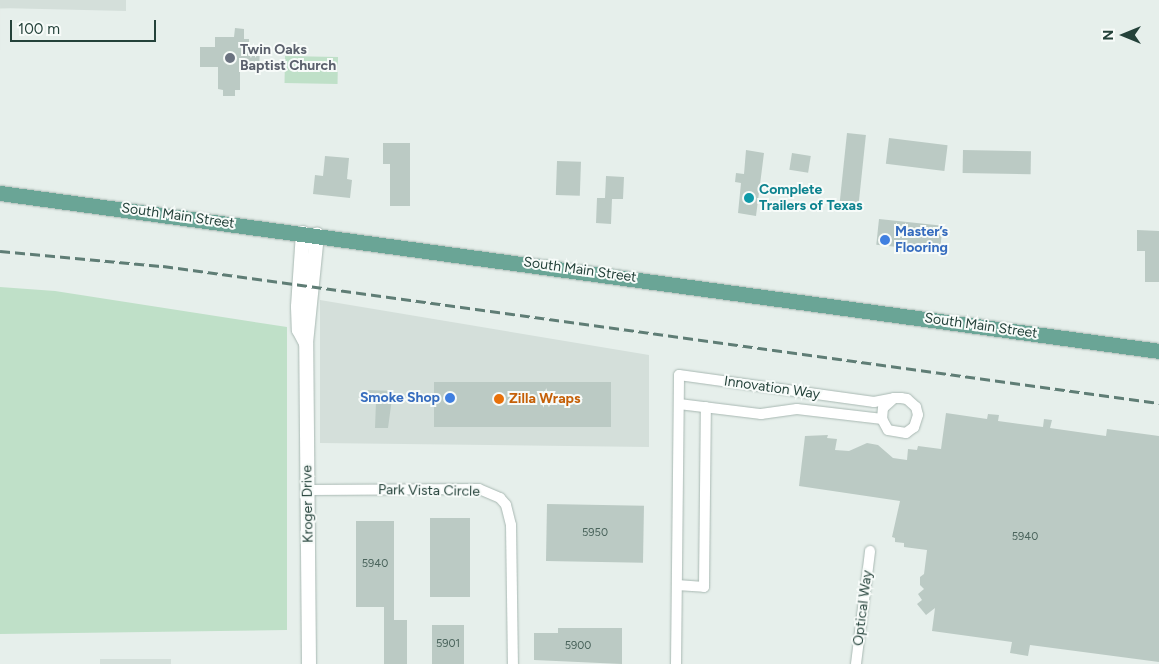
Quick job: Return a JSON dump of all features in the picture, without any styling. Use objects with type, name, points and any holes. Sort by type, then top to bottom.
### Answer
[{"type":"main road","name":"South Main Street","points":[[0,193],[1159,351]]},
{"type":"main road","name":"Kroger Drive","points":[[309,664],[306,343],[299,330],[298,307],[310,234]]},
{"type":"street","name":"Innovation Way","points":[[676,664],[679,375],[874,402],[894,398]]},
{"type":"street","points":[[894,398],[907,399],[916,407],[918,415],[914,427],[906,433],[896,434],[888,430],[882,419],[883,408],[894,398]]},
{"type":"street","name":"Innovation Way","points":[[679,404],[761,414],[797,409],[882,419]]},
{"type":"street","points":[[677,585],[704,587],[706,407]]},
{"type":"street","name":"Park Vista Circle","points":[[308,490],[479,489],[500,498],[506,505],[511,525],[513,664]]},
{"type":"street","name":"Optical Way","points":[[856,664],[870,551]]},
{"type":"shaded area","points":[[0,0],[126,0],[126,11],[0,8]]},
{"type":"shaded area","points":[[320,300],[649,355],[649,447],[320,443]]},
{"type":"shaded area","points":[[100,659],[171,659],[171,664],[100,664]]},
{"type":"green space","points":[[285,56],[338,57],[338,84],[285,83]]},
{"type":"green space","points":[[0,287],[55,291],[287,327],[287,630],[0,634]]},
{"type":"building","name":"Twin Oaks Baptist Church","points":[[235,28],[244,29],[244,39],[249,39],[249,48],[260,48],[259,68],[240,68],[240,90],[235,90],[235,96],[223,96],[223,90],[218,89],[218,67],[200,67],[200,47],[215,47],[215,37],[234,37]]},
{"type":"building","points":[[847,133],[866,135],[858,210],[839,208]]},
{"type":"building","points":[[889,138],[948,145],[944,171],[886,164]]},
{"type":"building","points":[[383,143],[410,143],[410,206],[390,206],[390,164],[383,164]]},
{"type":"building","name":"Complete Trailers of Texas","points":[[746,150],[764,153],[756,216],[738,213],[741,183],[735,182],[736,173],[744,174]]},
{"type":"building","points":[[963,150],[1031,151],[1031,174],[963,173]]},
{"type":"building","points":[[792,153],[811,156],[808,173],[789,170]]},
{"type":"building","points":[[325,156],[349,158],[347,179],[352,180],[350,198],[313,194],[315,175],[323,176]]},
{"type":"building","points":[[557,161],[581,162],[580,196],[556,195]]},
{"type":"building","points":[[606,176],[624,177],[623,199],[612,199],[611,224],[596,223],[597,198],[605,198]]},
{"type":"building","points":[[879,219],[943,226],[940,252],[876,245]]},
{"type":"building","points":[[1137,230],[1159,231],[1159,282],[1145,282],[1145,251],[1137,251]]},
{"type":"building","points":[[434,382],[611,382],[611,427],[434,427]]},
{"type":"building","points":[[368,390],[393,391],[388,428],[375,428],[376,401],[367,400]]},
{"type":"building","points":[[946,413],[987,419],[988,414],[999,415],[998,421],[1043,427],[1044,419],[1052,420],[1050,428],[1106,436],[1107,429],[1159,436],[1159,662],[1030,645],[1028,656],[1010,653],[1012,642],[932,631],[935,608],[926,615],[917,604],[922,600],[918,594],[924,589],[920,585],[920,577],[924,574],[927,550],[904,547],[904,543],[895,542],[895,538],[892,537],[900,501],[799,486],[805,436],[828,435],[827,438],[837,439],[835,450],[849,451],[867,443],[878,445],[893,458],[907,460],[908,449],[917,450],[918,446],[941,449]]},
{"type":"building","points":[[547,504],[644,506],[643,563],[546,561]]},
{"type":"building","points":[[430,518],[470,518],[470,597],[430,597]]},
{"type":"building","points":[[356,521],[394,521],[394,620],[407,620],[407,664],[384,664],[384,607],[356,607]]},
{"type":"building","points":[[432,625],[464,625],[464,664],[432,664]]},
{"type":"building","points":[[558,628],[622,628],[622,664],[534,660],[534,633],[558,633]]},
{"type":"railway","points":[[0,251],[163,266],[1159,403]]},
{"type":"place","name":"Twin Oaks Baptist Church","points":[[230,58]]},
{"type":"place","name":"Complete Trailers of Texas","points":[[749,198]]},
{"type":"place","name":"Master’s Flooring","points":[[885,240]]},
{"type":"place","name":"Smoke Shop","points":[[450,398]]},
{"type":"place","name":"Zilla Wraps","points":[[499,399]]}]
